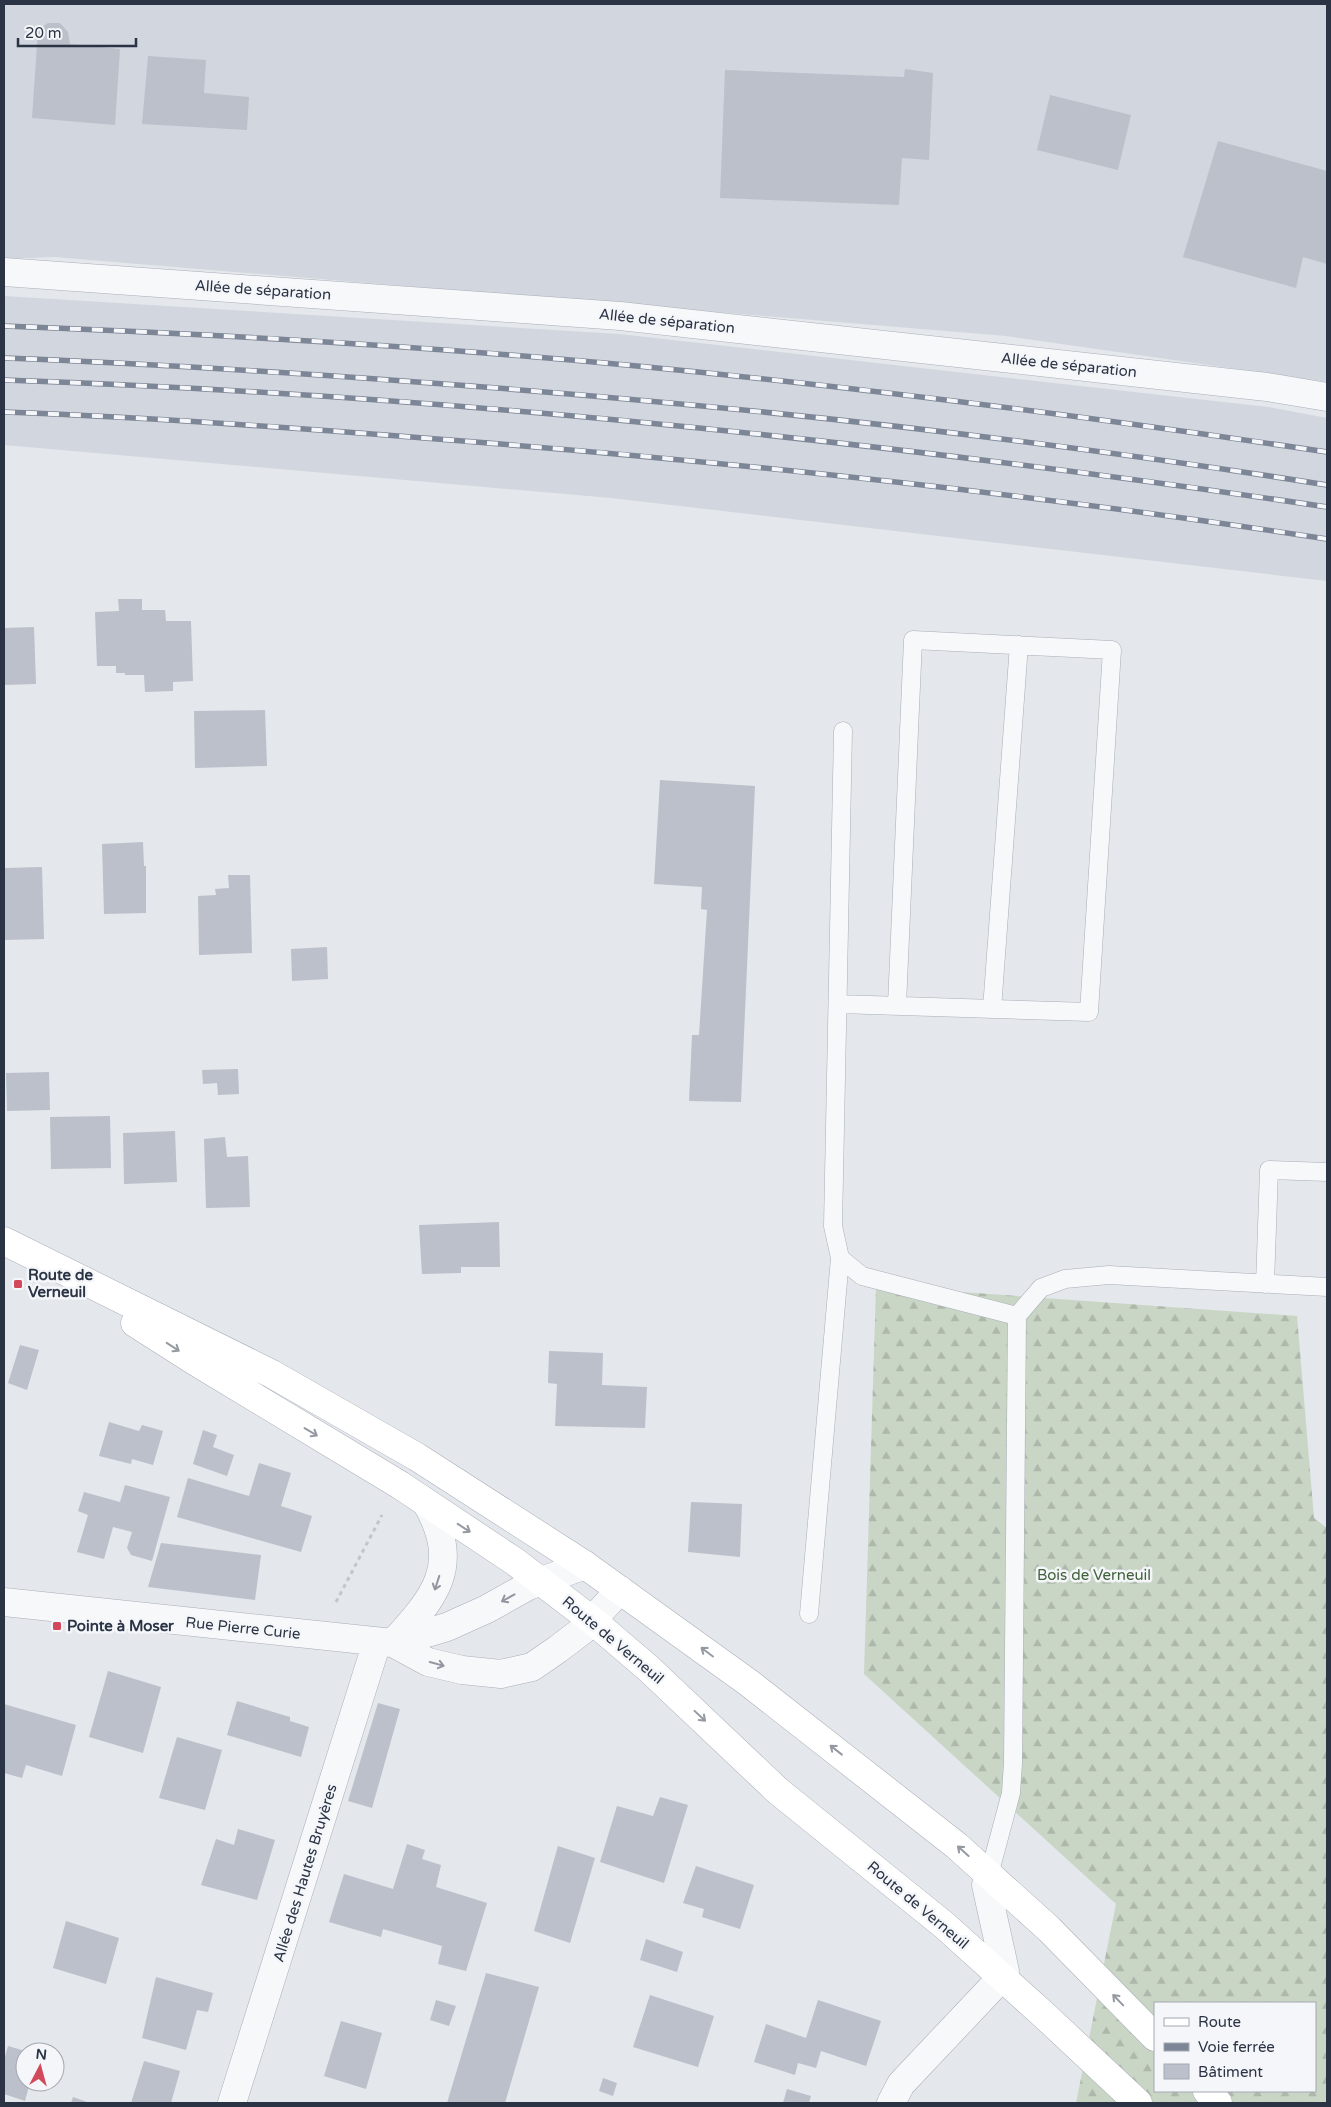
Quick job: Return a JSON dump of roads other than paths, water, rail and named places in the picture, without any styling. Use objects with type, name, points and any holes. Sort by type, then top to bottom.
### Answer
[{"type":"main road","name":"Route de Verneuil","points":[[4,1241],[272,1374],[417,1458],[585,1565],[707,1652],[848,1759],[957,1846],[1049,1929],[1154,2036]]},
{"type":"main road","name":"Route de Verneuil","points":[[29,1255],[193,1360],[400,1485],[541,1581],[593,1621],[648,1668],[778,1790],[944,1925],[1138,2103]]},
{"type":"main road","points":[[1208,2092],[1218,2103]]},
{"type":"street","name":"Allée de séparation","points":[[4,272],[620,316],[1267,387],[1327,397]]},
{"type":"street","points":[[385,1643],[422,1611],[437,1588],[444,1558],[437,1522],[427,1504]]},
{"type":"street","name":"Rue Pierre Curie","points":[[385,1643],[447,1627],[541,1581],[585,1565]]},
{"type":"street","name":"Rue Pierre Curie","points":[[4,1602],[385,1643],[428,1662],[462,1670],[501,1674],[532,1667],[583,1630],[620,1590]]},
{"type":"street","name":"Allée des Hautes Bruyères","points":[[232,2103],[385,1643]]},
{"type":"street","points":[[890,2103],[901,2084],[1002,1978],[1005,1965],[986,1885],[989,1875]]},
{"type":"lane","points":[[838,1004],[1089,1012],[1112,650],[913,640],[897,1005]]},
{"type":"lane","points":[[992,1009],[1018,645]]},
{"type":"lane","points":[[809,1614],[840,1258],[833,1226],[844,731]]},
{"type":"lane","points":[[1265,1284],[1269,1170],[1327,1172]]},
{"type":"lane","points":[[840,1258],[862,1276],[1017,1316]]},
{"type":"lane","points":[[989,1875],[1011,1792],[1013,1763],[1017,1316],[1041,1288],[1065,1279],[1109,1275],[1327,1287]]},
{"type":"railway","points":[[4,326],[321,342],[479,352],[637,366],[983,404],[1327,452]]},
{"type":"railway","points":[[4,358],[314,375],[646,401],[987,437],[1327,485]]},
{"type":"railway","points":[[4,380],[336,397],[667,425],[833,442],[998,462],[1163,483],[1327,507]]},
{"type":"railway","points":[[4,412],[266,426],[650,457],[990,493],[1215,522],[1327,539]]},
{"type":"place","name":"Route de Verneuil","points":[[18,1284]]},
{"type":"place","name":"Pointe à Moser","points":[[57,1626]]},
{"type":"park label","name":"Bois de Verneuil","points":[[1094,1575]]}]
